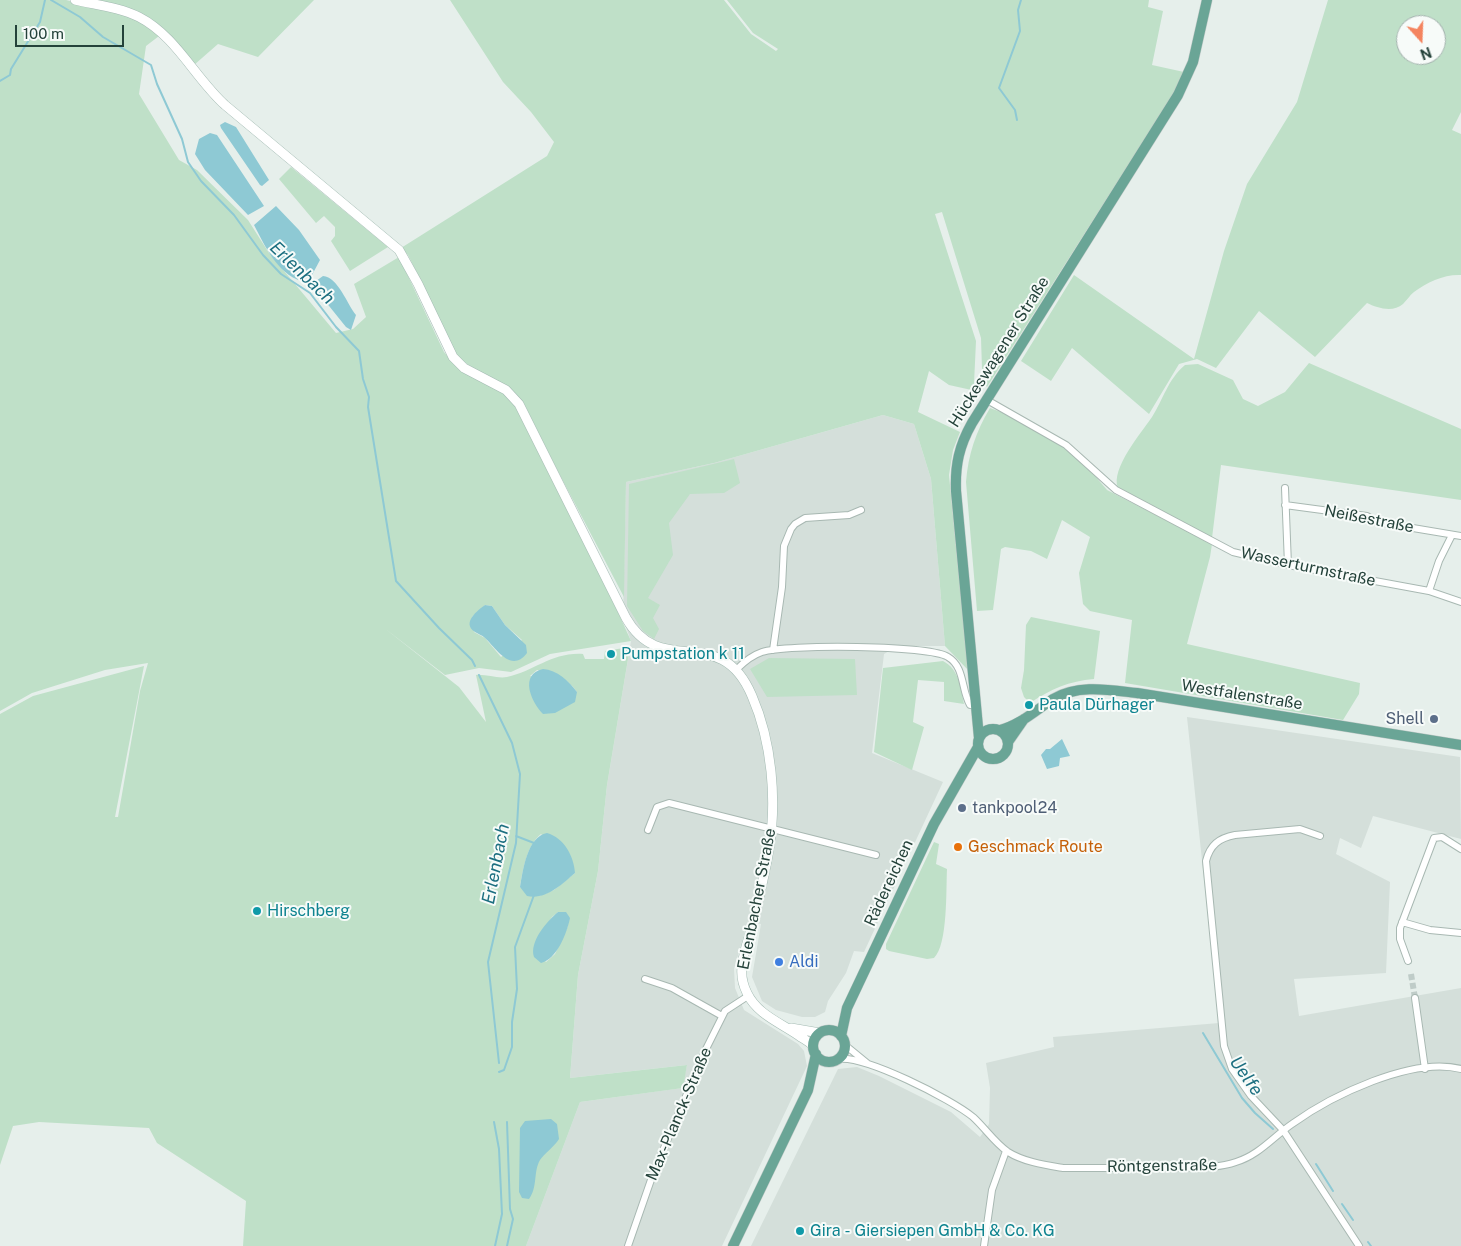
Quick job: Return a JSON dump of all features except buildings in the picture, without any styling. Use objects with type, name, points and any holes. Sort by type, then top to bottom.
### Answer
[{"type":"main road","name":"Hückeswagener Straße","points":[[978,742],[977,708],[959,535],[955,469],[962,442],[1184,84],[1198,43],[1207,0]]},
{"type":"main road","name":"Westfalenstraße","points":[[995,730],[1024,719],[1064,694],[1096,689],[1137,693],[1461,745]]},
{"type":"main road","name":"Hückeswagener Straße","points":[[977,708],[984,723],[995,730]]},
{"type":"main road","name":"Westfalenstraße","points":[[1008,742],[1024,719]]},
{"type":"main road","points":[[995,730],[1008,742],[1006,752],[1001,757],[995,759],[987,758],[978,742],[983,732],[995,730]]},
{"type":"main road","name":"Rädereichen","points":[[843,1041],[847,1008],[934,824],[964,773],[978,742]]},
{"type":"main road","name":"Rädereichen","points":[[964,773],[987,758]]},
{"type":"main road","name":"Rädereichen","points":[[824,1032],[847,1008]]},
{"type":"main road","points":[[733,1246],[808,1090],[834,1060],[843,1053],[843,1041],[836,1032],[824,1032],[815,1039],[808,1090]]},
{"type":"main road","points":[[815,1050],[823,1060],[834,1060]]},
{"type":"street","points":[[75,0],[118,9],[149,23],[193,66],[220,101],[398,250],[418,284],[453,357],[464,368],[506,390],[519,404],[630,624],[638,635],[650,644],[672,651],[715,655],[737,668],[752,656],[773,650],[836,646],[943,655],[948,657],[958,668],[966,697],[970,705],[977,708]]},
{"type":"street","name":"Wasserturmstraße","points":[[987,400],[1066,445],[1110,486],[1233,552],[1288,565],[1429,591],[1461,602]]},
{"type":"street","points":[[1285,488],[1288,565]]},
{"type":"street","name":"Neißestraße","points":[[1285,505],[1366,516],[1377,522],[1461,536]]},
{"type":"street","points":[[773,650],[782,587],[784,546],[794,524],[805,518],[849,515],[861,510]]},
{"type":"street","points":[[1429,591],[1439,561],[1452,535]]},
{"type":"street","name":"Erlenbacher Straße","points":[[737,668],[753,698],[765,740],[771,785],[772,829],[765,868],[743,961],[743,981],[748,996]]},
{"type":"street","points":[[648,830],[654,810],[665,803],[876,855]]},
{"type":"street","points":[[1320,836],[1312,832],[1294,830],[1225,837],[1215,843],[1208,852],[1206,861],[1224,1046],[1239,1081],[1250,1096],[1283,1130],[1359,1246]]},
{"type":"street","points":[[1408,961],[1400,938],[1402,922],[1434,838],[1442,837],[1461,849]]},
{"type":"street","points":[[1402,922],[1430,930],[1461,933]]},
{"type":"street","points":[[645,979],[672,988],[722,1016]]},
{"type":"street","points":[[748,996],[764,1014],[789,1028],[815,1050]]},
{"type":"street","name":"Max-Planck-Straße","points":[[628,1246],[667,1139],[722,1016],[730,1007],[748,996]]},
{"type":"street","points":[[1415,998],[1425,1068]]},
{"type":"street","points":[[789,1028],[824,1032]]},
{"type":"street","name":"Röntgenstraße","points":[[843,1041],[868,1064]]},
{"type":"street","name":"Röntgenstraße","points":[[834,1060],[868,1064],[948,1100],[972,1117],[1006,1151],[1040,1164],[1063,1168],[1221,1166],[1248,1158],[1269,1144],[1283,1130],[1317,1107],[1359,1086],[1425,1068],[1461,1070]]},
{"type":"street","points":[[984,1246],[992,1190],[1006,1151]]},
{"type":"shaded area","points":[[883,415],[914,424],[931,479],[945,646],[898,646],[884,654],[872,753],[943,782],[864,952],[854,951],[846,973],[828,1001],[825,1012],[815,1017],[802,1017],[776,1010],[762,1001],[752,977],[761,924],[748,921],[734,969],[735,988],[744,1010],[798,1044],[804,1051],[807,1066],[722,1246],[526,1246],[580,1102],[682,1088],[687,1065],[570,1078],[578,975],[598,871],[607,785],[631,641],[623,619],[626,482],[714,463]]},
{"type":"shaded area","points":[[1187,717],[1460,757],[1461,839],[1373,816],[1361,848],[1340,838],[1336,854],[1390,882],[1386,973],[1294,979],[1299,1016],[1461,988],[1461,1246],[751,1246],[838,1069],[857,1067],[879,1076],[951,1112],[980,1137],[989,1124],[990,1088],[986,1063],[1054,1047],[1053,1037],[1219,1023]]},
{"type":"green space","points":[[0,0],[66,0],[119,13],[140,21],[159,36],[146,46],[139,94],[179,160],[197,170],[248,220],[269,253],[336,333],[353,329],[366,317],[354,284],[399,257],[444,352],[453,363],[468,375],[502,390],[516,406],[599,570],[631,641],[550,654],[511,672],[479,668],[445,675],[383,627],[459,687],[486,722],[476,675],[507,677],[562,656],[583,654],[585,659],[604,659],[605,651],[630,647],[607,785],[598,871],[578,975],[570,1078],[687,1065],[683,1088],[580,1102],[526,1246],[243,1246],[246,1201],[157,1143],[149,1128],[39,1122],[13,1126],[0,1165],[0,714],[33,696],[144,666],[115,817],[118,817],[140,691],[148,663],[105,670],[32,693],[0,711]],"holes":[[[485,605],[492,606],[505,625],[522,640],[501,657],[485,638],[474,632],[472,617]],[[537,670],[555,674],[569,683],[577,692],[530,676]],[[541,834],[575,873],[554,890],[539,896],[520,887],[526,858],[536,839]],[[558,912],[568,926],[555,954],[546,962],[534,946],[552,917]]]},
{"type":"green space","points":[[95,0],[314,0],[258,57],[218,44],[194,65],[164,32]]},
{"type":"green space","points":[[450,0],[724,0],[751,34],[776,51],[778,49],[753,33],[727,0],[1149,0],[1148,7],[1163,11],[1152,65],[1184,72],[1174,93],[987,387],[984,383],[982,369],[981,338],[942,212],[935,214],[976,341],[974,384],[976,391],[949,385],[929,371],[918,412],[960,432],[953,450],[949,475],[968,670],[945,646],[931,479],[914,424],[883,415],[714,463],[626,482],[624,597],[521,401],[460,359],[450,346],[430,299],[408,255],[401,248],[547,156],[554,142],[531,112],[503,82]]},
{"type":"green space","points":[[1328,0],[1461,0],[1461,112],[1452,130],[1461,134],[1461,275],[1443,277],[1430,282],[1414,292],[1399,307],[1390,309],[1380,308],[1367,303],[1315,357],[1259,311],[1216,368],[1197,359],[1179,364],[1149,414],[1072,348],[1051,381],[1021,361],[1074,275],[1194,359],[1224,251],[1247,184],[1297,102]]},
{"type":"green space","points":[[291,167],[388,247],[350,271],[331,241],[335,236],[335,227],[324,216],[316,223],[279,179]]},
{"type":"green space","points":[[1309,363],[1461,429],[1461,500],[1221,465],[1212,538],[1118,488],[1119,471],[1128,451],[1152,417],[1170,383],[1185,365],[1198,364],[1233,380],[1243,399],[1258,406],[1285,392]]},
{"type":"green space","points":[[990,408],[1009,415],[1061,446],[1084,463],[1107,490],[1212,544],[1187,644],[1360,683],[1359,694],[1343,720],[1125,683],[1132,620],[1090,611],[1083,604],[1079,573],[1090,537],[1062,520],[1047,559],[1031,551],[1005,547],[1001,549],[993,610],[977,611],[966,482],[974,444]]},
{"type":"green space","points":[[734,459],[740,483],[724,493],[690,494],[669,523],[673,555],[648,598],[660,605],[653,618],[659,629],[654,639],[643,631],[627,606],[629,484]]},
{"type":"green space","points":[[1031,617],[1100,631],[1094,679],[1060,686],[1030,703],[1024,697],[1021,688],[1024,670],[1026,625]]},
{"type":"green space","points":[[769,658],[855,659],[857,695],[767,697],[750,669]]},
{"type":"green space","points":[[943,661],[956,674],[964,704],[944,701],[944,682],[918,680],[913,722],[924,727],[912,770],[874,752],[883,668]]},
{"type":"green space","points":[[934,842],[939,844],[936,864],[947,869],[944,929],[939,951],[934,958],[927,959],[889,951],[886,949],[886,944]]},
{"type":"water","points":[[225,122],[236,127],[269,180],[262,186],[221,128],[220,125]]},
{"type":"water","points":[[210,133],[217,135],[264,206],[248,215],[205,170],[195,154],[199,139]]},
{"type":"water","points":[[276,206],[299,230],[320,260],[312,275],[301,281],[285,272],[278,265],[267,250],[254,225]]},
{"type":"water","points":[[323,276],[338,286],[356,315],[351,330],[346,327],[317,291],[316,281]]},
{"type":"water","points":[[485,605],[492,606],[505,625],[526,645],[527,653],[521,659],[515,661],[504,657],[484,637],[471,628],[470,621],[472,617]]},
{"type":"water","points":[[543,669],[558,674],[570,684],[577,692],[575,702],[555,713],[543,714],[531,696],[529,682],[531,676]]},
{"type":"water","points":[[1062,739],[1070,756],[1060,758],[1059,766],[1047,769],[1041,755],[1046,749],[1050,749]]},
{"type":"water","points":[[547,833],[553,835],[567,848],[573,860],[575,873],[559,887],[547,894],[534,897],[527,896],[520,887],[527,855],[535,841]]},
{"type":"water","points":[[558,912],[566,912],[570,918],[566,931],[556,951],[547,961],[541,963],[534,957],[533,951],[536,939],[544,926]]},
{"type":"water","points":[[551,1119],[557,1124],[559,1139],[540,1160],[534,1190],[529,1199],[522,1198],[519,1192],[520,1128],[525,1121]]},
{"type":"waterway","points":[[0,81],[10,75],[11,69],[40,22],[45,0]]},
{"type":"waterway","name":"Erlenbach","points":[[51,0],[80,17],[103,37],[151,65],[157,84],[182,139],[188,162],[201,181],[234,215],[263,255],[281,274],[310,293],[336,327],[359,351],[363,379],[369,397],[368,407],[396,581],[439,628],[472,660],[475,666]]},
{"type":"waterway","points":[[1017,120],[1015,110],[999,88],[1020,31],[1018,10],[1021,0]]},
{"type":"waterway","name":"Erlenbach","points":[[479,675],[512,743],[520,774],[516,843],[488,962],[499,1063]]},
{"type":"waterway","points":[[516,836],[534,843]]},
{"type":"waterway","points":[[499,1072],[504,1070],[512,1047],[512,1022],[517,989],[515,947],[534,895]]},
{"type":"waterway","name":"Uelfe","points":[[1203,1033],[1242,1098],[1273,1129]]},
{"type":"waterway","name":"Erlenbach","points":[[494,1122],[499,1149],[502,1214],[495,1246]]},
{"type":"waterway","points":[[507,1122],[510,1209],[513,1219],[507,1246]]},
{"type":"waterway","name":"Uelfe","points":[[1316,1164],[1333,1191]]},
{"type":"waterway","name":"Uelfe","points":[[1342,1204],[1353,1220]]},
{"type":"waterway","name":"Uelfe","points":[[1368,1242],[1371,1246]]},
{"type":"tunnel","points":[[1411,974],[1415,998]]},
{"type":"place","name":"Pumpstation k 11","points":[[611,654]]},
{"type":"place","name":"Paula Dürhager","points":[[1029,705]]},
{"type":"place","name":"Shell","points":[[1434,719]]},
{"type":"place","name":"tankpool24","points":[[962,808]]},
{"type":"place","name":"Geschmack Route","points":[[958,847]]},
{"type":"place","name":"Hirschberg","points":[[257,911]]},
{"type":"place","name":"Aldi","points":[[779,962]]},
{"type":"place","name":"Gira - Giersiepen GmbH & Co. KG","points":[[800,1231]]}]
